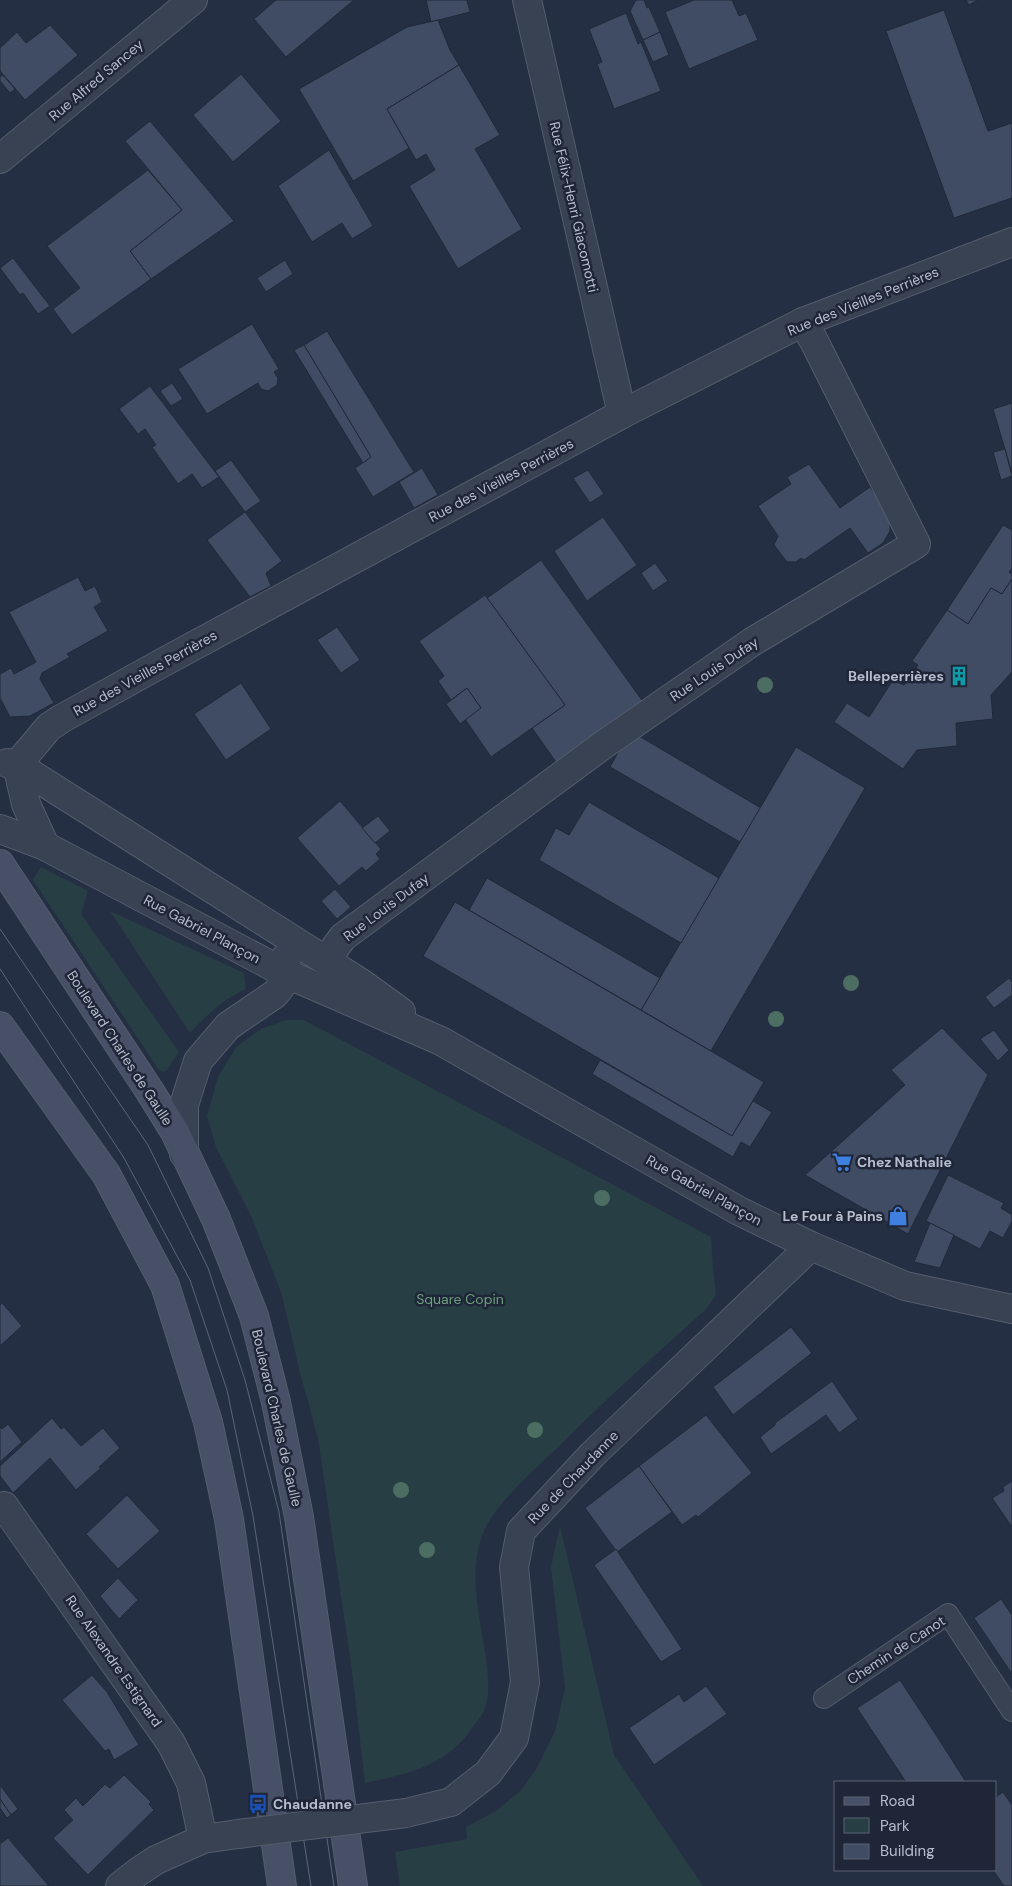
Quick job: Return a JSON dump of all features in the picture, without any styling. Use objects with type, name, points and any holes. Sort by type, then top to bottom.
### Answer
[{"type":"main road","name":"Boulevard Charles de Gaulle","points":[[0,864],[150,1090],[175,1132],[216,1219],[254,1316],[276,1402],[299,1517],[353,1886]]},
{"type":"main road","points":[[0,1026],[106,1174],[165,1285],[208,1422],[229,1519],[282,1886]]},
{"type":"street","name":"Rue Alfred Sancey","points":[[0,159],[193,0]]},
{"type":"street","name":"Rue Félix-Henri Giacomotti","points":[[528,0],[622,414]]},
{"type":"street","name":"Rue des Vieilles Perrières","points":[[9,764],[49,727],[61,719],[622,414],[803,322],[1012,242]]},
{"type":"street","name":"Rue Louis Dufay","points":[[326,960],[343,938],[603,745],[752,642],[916,544],[803,322]]},
{"type":"street","name":"Rue Gabriel Plançon","points":[[9,764],[326,960],[441,1041]]},
{"type":"street","points":[[9,764],[45,846]]},
{"type":"street","name":"Rue Gabriel Plançon","points":[[0,829],[45,846],[287,974],[441,1041],[739,1211],[811,1246],[905,1286],[1012,1309]]},
{"type":"street","points":[[184,1154],[184,1105],[198,1061],[228,1026],[276,994],[287,974],[285,956],[267,923]]},
{"type":"street","name":"Rue de Chaudanne","points":[[120,1886],[156,1860],[203,1839],[406,1813],[450,1802],[488,1772],[514,1738],[525,1682],[514,1567],[521,1531],[593,1454],[811,1246]]},
{"type":"street","name":"Rue Alexandre Estignard","points":[[2,1501],[172,1743],[191,1783],[203,1839]]},
{"type":"lane","name":"Chemin de Canot","points":[[824,1698],[948,1614],[1012,1711]]},
{"type":"green space","points":[[41,867],[88,891],[81,914],[179,1052],[167,1070],[163,1072],[159,1070],[33,880]]},
{"type":"green space","points":[[110,911],[244,973],[246,989],[216,1008],[190,1033]]},
{"type":"green space","name":"Square Copin","points":[[286,1020],[304,1020],[711,1237],[716,1295],[705,1310],[611,1396],[522,1482],[498,1508],[483,1534],[476,1568],[477,1604],[488,1678],[487,1700],[482,1715],[462,1741],[438,1760],[411,1772],[365,1783],[352,1671],[318,1438],[300,1373],[282,1295],[252,1218],[216,1147],[207,1116],[218,1077],[236,1047],[261,1029]]},
{"type":"green space","points":[[560,1526],[614,1755],[703,1886],[400,1886],[395,1852],[467,1839],[466,1827],[496,1811],[521,1790],[537,1768],[555,1731],[565,1688],[551,1567]]},
{"type":"building","points":[[276,0],[354,0],[286,57],[254,19]]},
{"type":"building","points":[[426,0],[467,0],[470,12],[431,22]]},
{"type":"building","points":[[636,0],[644,0],[660,32],[643,40],[630,11]]},
{"type":"building","points":[[694,0],[732,0],[739,16],[746,13],[758,40],[689,69],[665,12]]},
{"type":"building","points":[[966,0],[978,0],[969,5]]},
{"type":"building","points":[[944,10],[988,131],[1012,123],[1012,198],[954,218],[886,31]]},
{"type":"building","points":[[626,13],[638,44],[641,42],[661,91],[614,109],[597,64],[602,62],[589,29]]},
{"type":"building","points":[[438,20],[450,50],[459,65],[387,109],[409,148],[353,181],[299,89],[407,27]]},
{"type":"building","points":[[50,25],[78,55],[25,100],[0,71],[0,48],[17,32],[26,43]]},
{"type":"building","points":[[660,32],[669,55],[653,62],[643,40]]},
{"type":"building","points":[[459,65],[500,135],[475,149],[522,229],[458,269],[409,186],[435,170],[426,154],[416,160],[387,109]]},
{"type":"building","points":[[241,74],[281,121],[233,162],[193,115]]},
{"type":"building","points":[[3,75],[15,89],[10,93],[0,81],[0,77]]},
{"type":"building","points":[[150,121],[234,221],[151,279],[130,251],[182,210],[125,141]]},
{"type":"building","points":[[329,150],[373,226],[352,239],[342,223],[312,242],[278,186]]},
{"type":"building","points":[[148,170],[182,210],[130,251],[151,279],[72,335],[53,309],[80,288],[47,246]]},
{"type":"building","points":[[13,258],[50,306],[38,314],[23,293],[20,295],[0,268]]},
{"type":"building","points":[[285,260],[293,274],[266,292],[257,278]]},
{"type":"building","points":[[252,324],[279,369],[274,372],[278,378],[277,385],[268,391],[261,389],[258,383],[207,414],[178,369]]},
{"type":"building","points":[[327,331],[414,472],[373,497],[355,468],[371,457],[304,345]]},
{"type":"building","points":[[304,345],[371,457],[363,463],[294,350]]},
{"type":"building","points":[[172,383],[183,399],[171,406],[160,391]]},
{"type":"building","points":[[150,386],[219,477],[202,488],[192,474],[178,484],[152,447],[156,445],[145,429],[138,434],[119,409]]},
{"type":"building","points":[[1012,403],[1012,473],[993,409]]},
{"type":"building","points":[[1005,449],[1012,476],[1001,480],[993,452]]},
{"type":"building","points":[[231,460],[261,501],[245,512],[215,471]]},
{"type":"building","points":[[809,464],[840,508],[870,487],[890,516],[890,531],[883,543],[868,553],[850,528],[804,560],[801,558],[796,562],[787,562],[774,545],[778,536],[758,506],[791,484],[787,477]]},
{"type":"building","points":[[422,468],[438,495],[414,508],[399,482]]},
{"type":"building","points":[[588,470],[604,494],[590,503],[573,478]]},
{"type":"building","points":[[245,512],[282,561],[266,573],[271,586],[250,597],[207,540]]},
{"type":"building","points":[[603,517],[637,565],[587,601],[554,551]]},
{"type":"building","points":[[1003,525],[1012,530],[1012,568],[1009,572],[1012,574],[1012,579],[1002,594],[991,588],[968,624],[947,610]]},
{"type":"building","points":[[541,560],[644,703],[558,765],[532,728],[565,705],[487,598]]},
{"type":"building","points":[[655,563],[668,581],[653,591],[641,573]]},
{"type":"building","points":[[78,577],[85,591],[95,586],[102,602],[94,607],[108,631],[67,654],[70,657],[42,673],[40,679],[54,703],[30,716],[10,717],[0,698],[0,674],[11,668],[14,674],[36,662],[9,612]]},
{"type":"building","name":"Belleperrières","points":[[1012,579],[1012,672],[991,695],[993,719],[956,723],[957,746],[917,750],[903,769],[834,722],[847,703],[869,717],[893,680],[904,685],[918,665],[912,661],[947,610],[968,624],[991,588],[1002,594]]},
{"type":"building","points":[[485,595],[565,705],[491,757],[465,719],[481,708],[467,688],[451,700],[438,681],[444,676],[419,641]]},
{"type":"building","points":[[337,627],[360,660],[341,673],[317,640]]},
{"type":"building","points":[[241,683],[271,729],[226,760],[194,714]]},
{"type":"building","points":[[467,688],[481,708],[460,724],[446,704]]},
{"type":"building","points":[[634,733],[761,808],[740,842],[610,767],[626,738]]},
{"type":"building","points":[[796,747],[865,788],[711,1051],[641,1010]]},
{"type":"building","points":[[340,801],[381,849],[376,854],[380,859],[366,871],[362,867],[339,886],[297,838]]},
{"type":"building","points":[[589,802],[719,878],[681,943],[539,860],[556,828],[569,835]]},
{"type":"building","points":[[378,816],[390,831],[375,843],[362,828]]},
{"type":"building","points":[[487,878],[660,978],[641,1010],[469,910]]},
{"type":"building","points":[[335,889],[351,907],[337,919],[321,901]]},
{"type":"building","points":[[455,902],[764,1082],[732,1136],[423,956]]},
{"type":"building","points":[[1009,978],[1012,982],[1012,995],[994,1008],[985,997]]},
{"type":"building","points":[[942,1028],[988,1075],[908,1234],[805,1175],[905,1085],[891,1070]]},
{"type":"building","points":[[994,1030],[1009,1050],[998,1061],[980,1039]]},
{"type":"building","points":[[600,1060],[732,1136],[753,1101],[772,1112],[750,1147],[741,1142],[733,1157],[592,1074]]},
{"type":"building","points":[[948,1175],[1004,1203],[1001,1208],[1012,1215],[1012,1221],[1003,1238],[990,1231],[980,1249],[926,1221]]},
{"type":"building","points":[[930,1223],[954,1235],[940,1268],[914,1262]]},
{"type":"building","points":[[2,1303],[22,1326],[0,1346],[0,1305]]},
{"type":"building","points":[[791,1327],[812,1353],[733,1415],[713,1387]]},
{"type":"building","points":[[832,1381],[858,1419],[839,1433],[826,1415],[771,1454],[760,1437],[775,1423]]},
{"type":"building","points":[[706,1415],[752,1473],[698,1517],[696,1515],[682,1525],[639,1466]]},
{"type":"building","points":[[52,1418],[61,1429],[64,1427],[81,1446],[103,1428],[120,1448],[76,1490],[50,1458],[13,1493],[0,1476],[0,1466]]},
{"type":"building","points":[[8,1424],[22,1442],[0,1462],[0,1426],[2,1429]]},
{"type":"building","points":[[639,1466],[672,1512],[617,1552],[585,1508]]},
{"type":"building","points":[[1012,1481],[1012,1527],[992,1498],[1004,1491],[1003,1487]]},
{"type":"building","points":[[127,1495],[160,1531],[118,1569],[86,1534]]},
{"type":"building","points":[[616,1549],[682,1649],[661,1662],[594,1565]]},
{"type":"building","points":[[118,1578],[138,1600],[119,1619],[100,1596]]},
{"type":"building","points":[[1001,1599],[1012,1615],[1012,1674],[974,1618]]},
{"type":"building","points":[[92,1675],[107,1692],[139,1745],[114,1760],[109,1749],[105,1751],[62,1700]]},
{"type":"building","points":[[900,1680],[965,1781],[905,1781],[857,1708]]},
{"type":"building","points":[[706,1686],[727,1714],[654,1765],[629,1728],[679,1694],[684,1702]]},
{"type":"building","points":[[124,1775],[151,1802],[149,1804],[154,1810],[88,1875],[53,1838],[73,1820],[64,1810],[76,1798],[83,1806],[105,1784],[110,1788]]},
{"type":"building","points":[[0,1785],[18,1809],[11,1815],[0,1799]]},
{"type":"building","points":[[1003,1792],[1012,1805],[1012,1886],[1004,1886],[994,1871],[997,1871],[997,1796]]},
{"type":"building","points":[[0,1799],[11,1815],[7,1818],[0,1808]]},
{"type":"building","points":[[8,1838],[49,1886],[0,1886],[0,1844]]},
{"type":"tram line","points":[[0,929],[148,1145],[208,1268],[245,1380],[279,1512],[334,1886]]},
{"type":"tram line","points":[[0,969],[124,1158],[190,1280],[227,1390],[253,1516],[311,1886]]},
{"type":"place","name":"Belleperrières","points":[[959,676]]},
{"type":"place","name":"Chez Nathalie","points":[[842,1162]]},
{"type":"place","name":"Le Four à Pains","points":[[898,1216]]},
{"type":"place","name":"Chaudanne","points":[[258,1804]]}]
